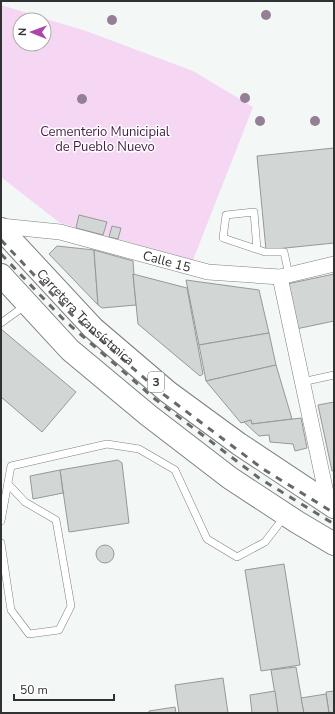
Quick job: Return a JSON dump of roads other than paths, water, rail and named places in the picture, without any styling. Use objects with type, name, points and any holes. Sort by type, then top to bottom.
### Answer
[{"type":"main road","name":"Carretera Transístmica","points":[[1,228],[93,328],[157,382],[239,444],[331,504]]},
{"type":"main road","name":"3","points":[[4,282],[70,350],[148,415],[230,478],[286,515],[334,544]]},
{"type":"street","name":"Calle 15","points":[[1,228],[60,232],[208,272],[284,276],[334,264]]},
{"type":"street","points":[[284,276],[302,382],[331,504]]},
{"type":"lane","points":[[257,249],[254,212],[226,215],[223,238],[265,252],[284,252],[284,276]]},
{"type":"lane","points":[[1,323],[27,304]]},
{"type":"lane","points":[[302,382],[334,375]]},
{"type":"lane","points":[[1,521],[11,466],[107,444],[138,448],[175,470],[207,539],[237,557],[265,542],[286,515]]},
{"type":"lane","points":[[1,543],[11,610],[29,634],[59,630],[71,606],[56,520],[25,502],[8,484]]},
{"type":"railway","points":[[1,240],[71,314],[159,391],[263,469],[334,513]]},
{"type":"railway","points":[[1,254],[64,320],[155,399],[259,478],[334,524]]},
{"type":"park label","name":"Cementerio Municipial de Pueblo Nuevo","points":[[105,138]]}]
